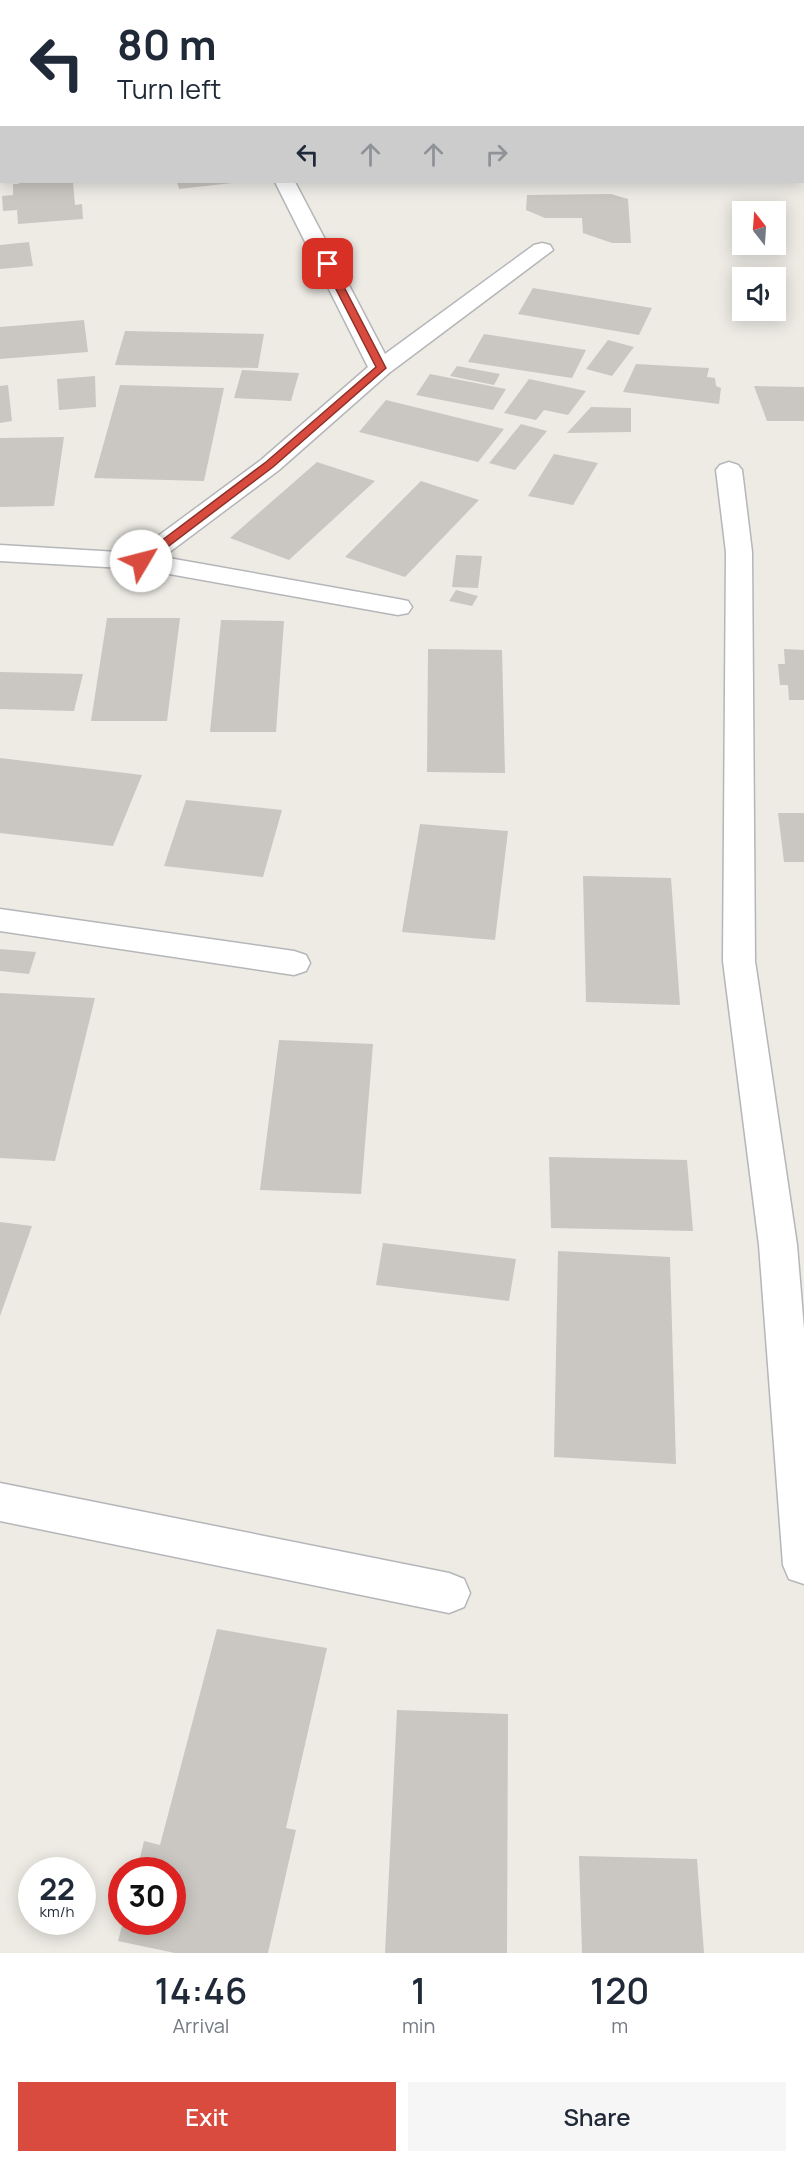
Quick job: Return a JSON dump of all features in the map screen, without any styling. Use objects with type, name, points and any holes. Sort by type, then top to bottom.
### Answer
[{"type":"street","points":[[286,183],[381,368]]},
{"type":"street","points":[[141,561],[270,465],[381,368],[542,250]]},
{"type":"street","points":[[729,470],[739,552],[739,961],[778,1245],[804,1565]]},
{"type":"street","points":[[0,553],[141,561],[398,607]]},
{"type":"street","points":[[0,920],[294,963]]},
{"type":"street","points":[[0,1502],[449,1593]]},
{"type":"building","points":[[73,183],[75,205],[82,204],[83,219],[18,224],[17,210],[3,211],[2,196],[13,195],[13,184]]},
{"type":"building","points":[[177,183],[232,183],[179,189]]},
{"type":"building","points":[[611,194],[628,199],[631,243],[612,243],[583,233],[582,218],[545,218],[526,210],[527,195]]},
{"type":"building","points":[[29,242],[33,266],[0,269],[0,245]]},
{"type":"building","points":[[533,288],[652,308],[639,335],[518,314]]},
{"type":"building","points":[[84,320],[88,352],[0,359],[0,327]]},
{"type":"building","points":[[125,331],[264,334],[258,368],[115,365]]},
{"type":"building","points":[[484,334],[586,350],[572,378],[468,362]]},
{"type":"building","points":[[608,340],[634,347],[612,376],[586,369]]},
{"type":"building","points":[[636,364],[709,368],[707,377],[715,378],[716,386],[721,388],[719,404],[623,392]]},
{"type":"building","points":[[457,366],[500,374],[494,385],[450,376]]},
{"type":"building","points":[[242,370],[299,373],[291,401],[234,398]]},
{"type":"building","points":[[430,374],[506,389],[493,410],[416,395]]},
{"type":"building","points":[[95,376],[96,407],[59,410],[57,379]]},
{"type":"building","points":[[529,379],[586,391],[568,415],[544,410],[536,420],[504,413]]},
{"type":"building","points":[[8,385],[12,421],[0,423],[0,386]]},
{"type":"building","points":[[120,385],[224,388],[204,481],[94,478]]},
{"type":"building","points":[[754,386],[804,387],[804,421],[767,421]]},
{"type":"building","points":[[386,400],[504,429],[478,462],[359,432]]},
{"type":"building","points":[[591,407],[631,408],[631,432],[567,433]]},
{"type":"building","points":[[521,424],[547,431],[515,470],[489,463]]},
{"type":"building","points":[[64,437],[54,506],[0,507],[0,438]]},
{"type":"building","points":[[554,454],[598,463],[573,505],[528,496]]},
{"type":"building","points":[[317,462],[375,481],[289,560],[230,538]]},
{"type":"building","points":[[421,481],[479,500],[405,577],[345,557]]},
{"type":"building","points":[[456,555],[482,556],[478,588],[452,587]]},
{"type":"building","points":[[456,590],[478,596],[472,606],[449,601]]},
{"type":"building","points":[[107,618],[180,618],[167,721],[91,721]]},
{"type":"building","points":[[221,620],[284,621],[276,732],[210,732]]},
{"type":"building","points":[[428,649],[502,650],[505,773],[427,772]]},
{"type":"building","points":[[784,649],[804,650],[804,700],[789,700],[788,685],[780,685],[778,664],[785,664]]},
{"type":"building","points":[[0,672],[83,674],[74,711],[0,709]]},
{"type":"building","points":[[0,758],[142,775],[113,846],[0,833]]},
{"type":"building","points":[[186,800],[282,810],[263,877],[164,866]]},
{"type":"building","points":[[778,813],[804,813],[804,862],[784,862]]},
{"type":"building","points":[[420,824],[508,831],[495,940],[402,932]]},
{"type":"building","points":[[583,876],[671,878],[680,1005],[586,1002]]},
{"type":"building","points":[[0,949],[36,952],[29,974],[0,971]]},
{"type":"building","points":[[0,993],[95,998],[55,1161],[0,1158]]},
{"type":"building","points":[[279,1040],[373,1044],[361,1194],[260,1190]]},
{"type":"building","points":[[549,1157],[687,1160],[693,1231],[551,1228]]},
{"type":"building","points":[[0,1222],[32,1226],[0,1316]]},
{"type":"building","points":[[383,1243],[516,1259],[509,1301],[376,1285]]},
{"type":"building","points":[[558,1251],[670,1257],[676,1464],[554,1457]]},
{"type":"building","points":[[217,1629],[327,1648],[286,1828],[296,1830],[268,1953],[175,1953],[118,1941],[120,1935],[186,1935],[186,1857],[140,1857],[144,1841],[160,1845]]},
{"type":"building","points":[[397,1710],[508,1714],[507,1953],[385,1953]]},
{"type":"building","points":[[579,1856],[697,1859],[704,1953],[582,1953]]},
{"type":"route","points":[[141,561],[270,465],[381,368],[328,264]]}]
